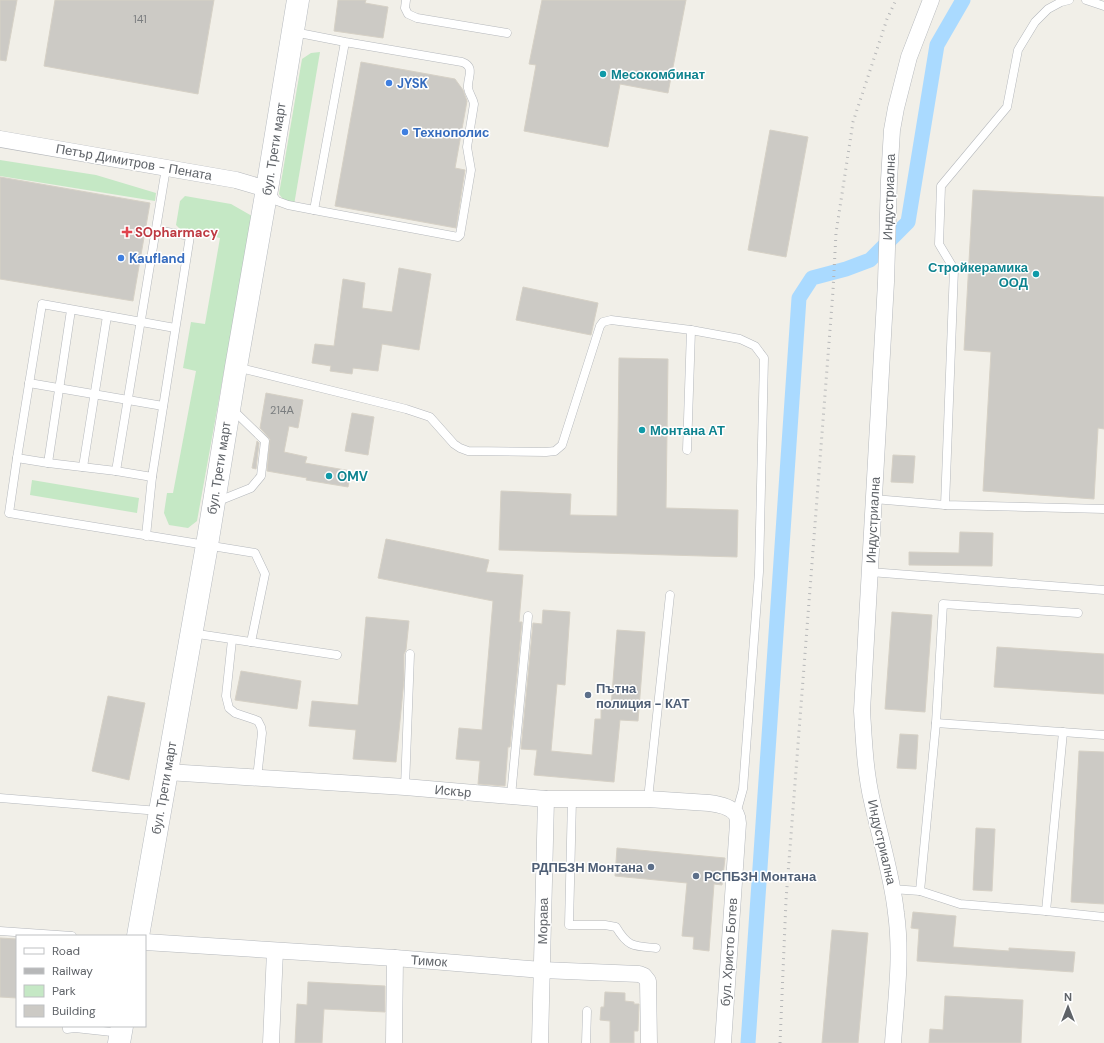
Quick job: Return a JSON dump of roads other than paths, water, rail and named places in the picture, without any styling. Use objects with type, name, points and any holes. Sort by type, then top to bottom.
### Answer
[{"type":"main road","name":"бул. Трети март","points":[[138,935],[190,633],[207,545],[298,0]]},
{"type":"street","name":"Индустриална","points":[[893,1043],[899,950],[896,912],[871,799],[865,758],[862,711],[886,282],[892,130],[909,58],[931,0]]},
{"type":"street","name":"Петър Димитров - Пената","points":[[0,139],[236,180],[267,189]]},
{"type":"street","name":"Искър","points":[[167,772],[405,787],[546,798],[648,799],[714,803],[730,809],[736,814]]},
{"type":"street","name":"Морава","points":[[540,1043],[546,798]]},
{"type":"street","name":"бул. Христо Ботев","points":[[723,1043],[738,823],[736,814]]},
{"type":"street","name":"Тимок","points":[[146,942],[395,958],[542,970],[639,974],[644,976],[648,981],[649,987],[649,1043]]},
{"type":"street","points":[[271,1043],[275,950]]},
{"type":"street","points":[[394,1043],[395,958]]},
{"type":"lane","points":[[406,0],[405,8],[408,14],[417,18],[507,33]]},
{"type":"lane","points":[[945,505],[954,269],[939,244],[941,186],[1007,107],[1018,50],[1035,22],[1048,9],[1061,2],[1069,0]]},
{"type":"lane","points":[[1086,0],[1104,6]]},
{"type":"lane","points":[[267,189],[277,201],[288,205],[456,237],[460,235],[471,170],[467,147],[474,104],[468,87],[470,67],[468,64],[293,32]]},
{"type":"lane","points":[[314,210],[345,42]]},
{"type":"lane","points":[[116,471],[166,168]]},
{"type":"lane","points":[[146,536],[152,477],[190,236],[156,230]]},
{"type":"lane","points":[[176,328],[42,304],[9,513],[255,553],[265,574],[251,642]]},
{"type":"lane","points":[[48,463],[71,310]]},
{"type":"lane","points":[[83,467],[107,316]]},
{"type":"lane","points":[[236,367],[406,409],[430,417],[454,444],[468,451],[546,452],[555,451],[562,445],[600,326],[604,322],[611,320],[691,330],[740,339],[755,346],[764,358],[759,572],[743,789],[736,814]]},
{"type":"lane","points":[[687,450],[691,330]]},
{"type":"lane","points":[[29,383],[163,406]]},
{"type":"lane","points":[[213,503],[251,488],[261,476],[265,441],[229,406]]},
{"type":"lane","points":[[18,458],[152,477]]},
{"type":"lane","points":[[874,499],[945,505],[1104,508]]},
{"type":"lane","points":[[870,572],[1104,590]]},
{"type":"lane","points":[[648,799],[670,595]]},
{"type":"lane","points":[[920,891],[936,723],[943,604],[1078,613]]},
{"type":"lane","points":[[511,796],[528,616]]},
{"type":"lane","points":[[190,633],[337,655]]},
{"type":"lane","points":[[232,640],[226,696],[229,708],[235,713],[258,721],[261,726],[262,733],[257,778]]},
{"type":"lane","points":[[405,787],[410,654]]},
{"type":"lane","points":[[936,723],[1104,735]]},
{"type":"lane","points":[[1046,911],[1063,732]]},
{"type":"lane","points":[[0,798],[160,811]]},
{"type":"lane","points":[[572,799],[569,924],[605,925],[616,927],[623,939],[632,945],[656,948]]},
{"type":"lane","points":[[892,889],[920,891],[960,904],[1104,917]]},
{"type":"lane","points":[[0,931],[58,935]]},
{"type":"lane","points":[[586,1043],[587,1011]]},
{"type":"lane","points":[[67,1027],[67,1029],[75,1028],[120,1034]]},
{"type":"waterway","points":[[748,1043],[799,298],[812,278],[846,269],[870,260],[908,222],[937,45],[963,0]]},
{"type":"railway","points":[[780,1043],[786,900],[833,291],[836,233],[853,122],[887,19],[896,0]]},
{"type":"place","name":"Месокомбинат","points":[[603,74]]},
{"type":"place","name":"JYSK","points":[[389,83]]},
{"type":"place","name":"Технополис","points":[[405,132]]},
{"type":"place","name":"SOpharmacy","points":[[127,232]]},
{"type":"place","name":"Kaufland","points":[[121,258]]},
{"type":"place","name":"Стройкерамика ООД","points":[[1036,274]]},
{"type":"place","name":"Монтана АТ","points":[[642,430]]},
{"type":"place","name":"OMV","points":[[329,476]]},
{"type":"place","name":"Пътна полиция - КАТ","points":[[588,695]]},
{"type":"place","name":"РДПБЗН Монтана","points":[[651,867]]},
{"type":"place","name":"РСПБЗН Монтана","points":[[696,876]]}]
